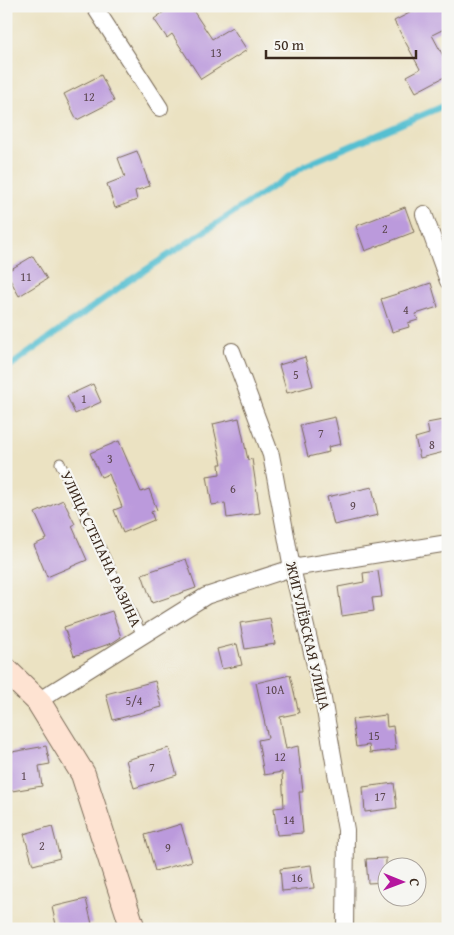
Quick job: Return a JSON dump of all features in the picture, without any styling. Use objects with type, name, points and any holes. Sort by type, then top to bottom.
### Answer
[{"type":"street","points":[[94,6],[160,108]]},
{"type":"street","points":[[424,214],[448,281]]},
{"type":"street","name":"ЖИГУЛЁВСКАЯ УЛИЦА","points":[[232,351],[271,455],[292,568],[323,699],[346,830],[344,929]]},
{"type":"street","points":[[38,701],[206,596],[292,568],[448,544]]},
{"type":"street","points":[[6,670],[38,701],[84,774],[133,929]]},
{"type":"lane","name":"УЛИЦА СТЕПАНА РАЗИНА","points":[[60,463],[142,635]]},
{"type":"building","points":[[172,6],[190,6],[212,39],[232,27],[247,50],[201,79],[172,34],[167,38],[154,19]]},
{"type":"building","points":[[423,6],[448,6],[448,27],[432,35],[448,65],[448,75],[416,92],[407,76],[420,69],[394,21]]},
{"type":"building","points":[[101,75],[114,101],[77,120],[64,94]]},
{"type":"building","points":[[137,151],[150,186],[135,191],[137,200],[115,208],[107,184],[125,177],[118,158]]},
{"type":"building","points":[[405,207],[414,232],[365,251],[356,226]]},
{"type":"building","points":[[33,256],[47,279],[19,296],[6,272]]},
{"type":"building","points":[[431,283],[438,307],[416,314],[418,320],[408,323],[409,327],[392,332],[381,299]]},
{"type":"building","points":[[305,357],[313,386],[287,393],[279,365]]},
{"type":"building","points":[[93,384],[101,402],[75,414],[67,396]]},
{"type":"building","points":[[335,417],[341,444],[328,447],[329,452],[308,457],[300,425]]},
{"type":"building","points":[[239,418],[248,460],[252,459],[260,513],[227,518],[225,503],[212,505],[207,476],[220,474],[219,464],[222,464],[213,424]]},
{"type":"building","points":[[448,419],[448,451],[420,458],[415,438],[429,434],[427,423]]},
{"type":"building","points":[[119,441],[141,492],[149,489],[157,510],[151,512],[154,520],[123,533],[114,510],[122,507],[109,474],[101,477],[90,453]]},
{"type":"building","points":[[372,487],[378,515],[334,525],[327,497]]},
{"type":"building","points":[[63,500],[75,524],[72,526],[87,560],[47,577],[34,545],[47,539],[35,513]]},
{"type":"building","points":[[186,559],[196,588],[152,603],[142,574]]},
{"type":"building","points":[[378,571],[382,597],[372,598],[374,611],[342,616],[338,587],[364,582],[363,573]]},
{"type":"building","points":[[112,611],[121,637],[112,643],[74,656],[64,627]]},
{"type":"building","points":[[270,618],[275,644],[245,649],[240,623]]},
{"type":"building","points":[[237,644],[242,665],[222,669],[217,649]]},
{"type":"building","points":[[290,675],[299,713],[280,717],[286,749],[298,746],[303,792],[299,792],[303,833],[277,835],[274,808],[284,807],[282,772],[264,775],[258,740],[268,738],[256,683]]},
{"type":"building","points":[[155,681],[162,707],[113,720],[106,694]]},
{"type":"building","points":[[386,715],[387,727],[393,726],[396,750],[370,753],[369,745],[356,747],[352,719]]},
{"type":"building","points":[[46,746],[50,764],[39,766],[42,786],[6,792],[6,753]]},
{"type":"building","points":[[169,748],[177,775],[134,788],[126,760]]},
{"type":"building","points":[[394,783],[397,808],[365,812],[363,787]]},
{"type":"building","points":[[181,824],[192,861],[155,871],[145,835]]},
{"type":"building","points":[[52,826],[60,858],[33,865],[24,834]]},
{"type":"building","points":[[376,858],[376,883],[368,883],[366,859]]},
{"type":"building","points":[[311,865],[314,888],[282,891],[280,869]]},
{"type":"building","points":[[86,899],[92,924],[70,929],[57,929],[52,907]]},
{"type":"waterway","points":[[6,369],[130,280],[306,165],[448,104]]}]
